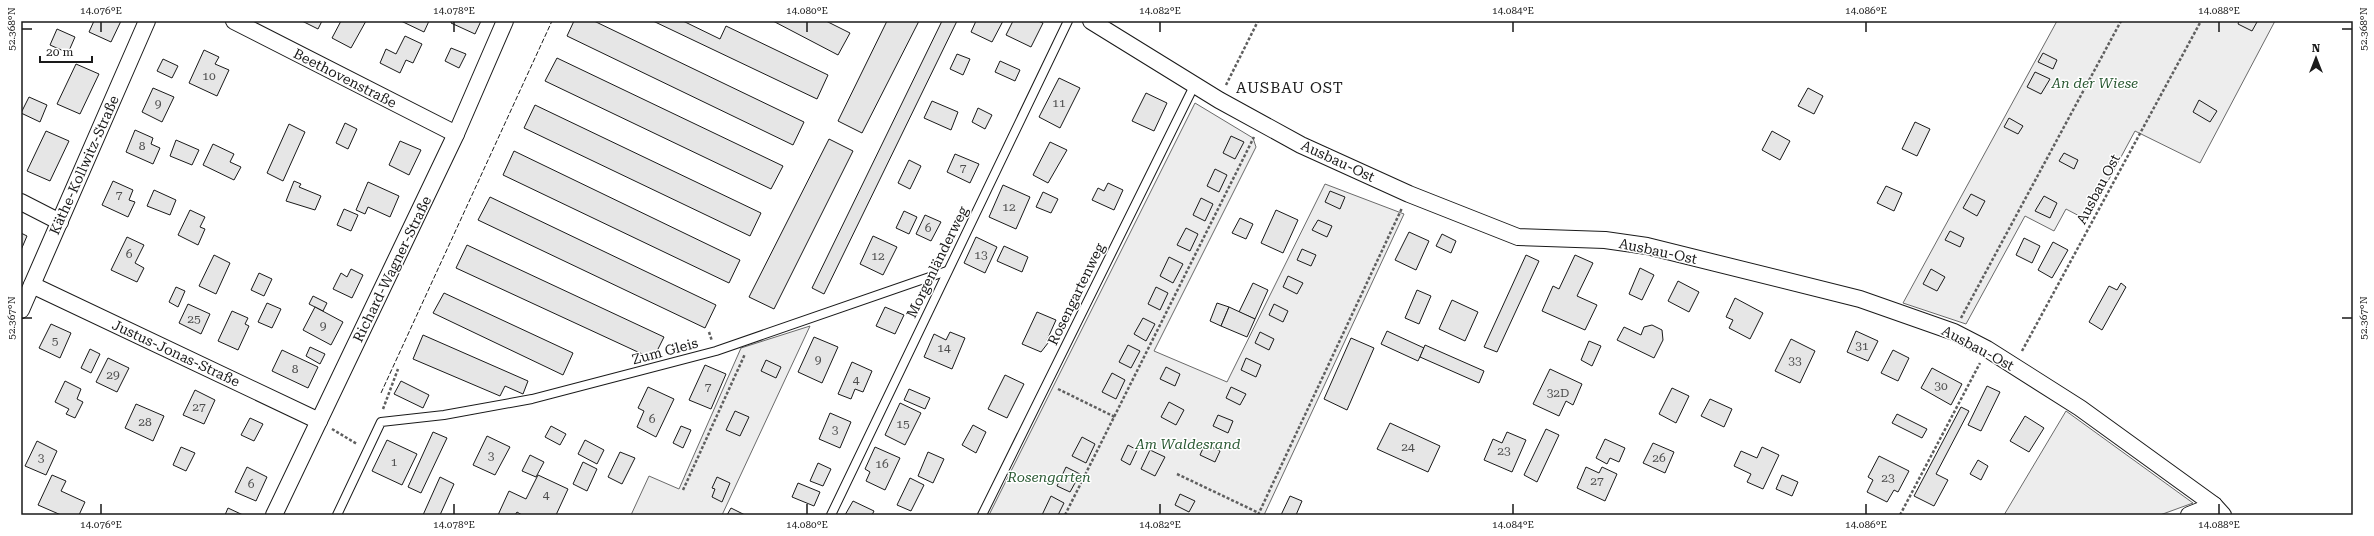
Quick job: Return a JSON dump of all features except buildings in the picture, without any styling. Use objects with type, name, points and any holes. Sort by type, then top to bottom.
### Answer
[{"type":"street","name":"Käthe-Kollwitz-Straße","points":[[21,310],[148,21]]},
{"type":"street","name":"Beethovenstraße","points":[[234,21],[456,134]]},
{"type":"street","name":"Richard-Wagner-Straße","points":[[274,515],[456,134],[505,21]]},
{"type":"street","name":"Ausbau-Ost","points":[[1091,21],[1219,100],[1301,145],[1409,194],[1518,237],[1605,240],[1647,246],[1860,299],[1954,332],[1987,349],[2080,408],[2218,510]]},
{"type":"street","points":[[21,202],[60,222]]},
{"type":"street","name":"Justus-Jonas-Straße","points":[[32,285],[319,421]]},
{"type":"street","points":[[2189,515],[2218,510]]},
{"type":"lane","name":"Morgenländerweg","points":[[831,515],[1068,21]]},
{"type":"lane","name":"Rosengartenweg","points":[[982,515],[1194,84]]},
{"type":"lane","name":"Zum Gleis","points":[[380,422],[444,415],[532,399],[716,351],[947,271]]},
{"type":"lane","points":[[337,515],[380,422]]},
{"type":"path","points":[[1219,100],[1258,21]]},
{"type":"path","points":[[1954,332],[2121,21]]},
{"type":"path","name":"Ausbau Ost","points":[[2013,366],[2201,21]]},
{"type":"path","points":[[1065,515],[1262,123]]},
{"type":"path","points":[[1177,474],[1258,514],[1409,194]]},
{"type":"path","points":[[682,490],[752,339]]},
{"type":"path","points":[[1900,515],[1987,349]]},
{"type":"path","points":[[380,422],[384,401],[398,369]]},
{"type":"path","points":[[1047,384],[1115,417]]},
{"type":"path","points":[[319,421],[367,450]]},
{"type":"green space","name":"An der Wiese","points":[[2057,21],[2275,21],[2200,163],[2135,131],[2087,220],[2066,209],[2054,231],[2025,216],[1966,324],[1903,303]]},
{"type":"green space","points":[[1195,103],[1253,138],[1256,147],[1154,351],[1227,382],[1325,184],[1404,214],[1264,515],[989,515]]},
{"type":"green space","points":[[810,326],[722,515],[631,515],[649,476],[679,489],[741,348]]},
{"type":"green space","points":[[2066,411],[2193,503],[2160,515],[2004,515]]},
{"type":"fence","points":[[381,393],[552,21]]},
{"type":"district","name":"AUSBAU OST","points":[[1290,88]]},
{"type":"park label","name":"Am Waldesrand","points":[[1188,444]]},
{"type":"park label","name":"Rosengarten","points":[[1049,477]]}]
